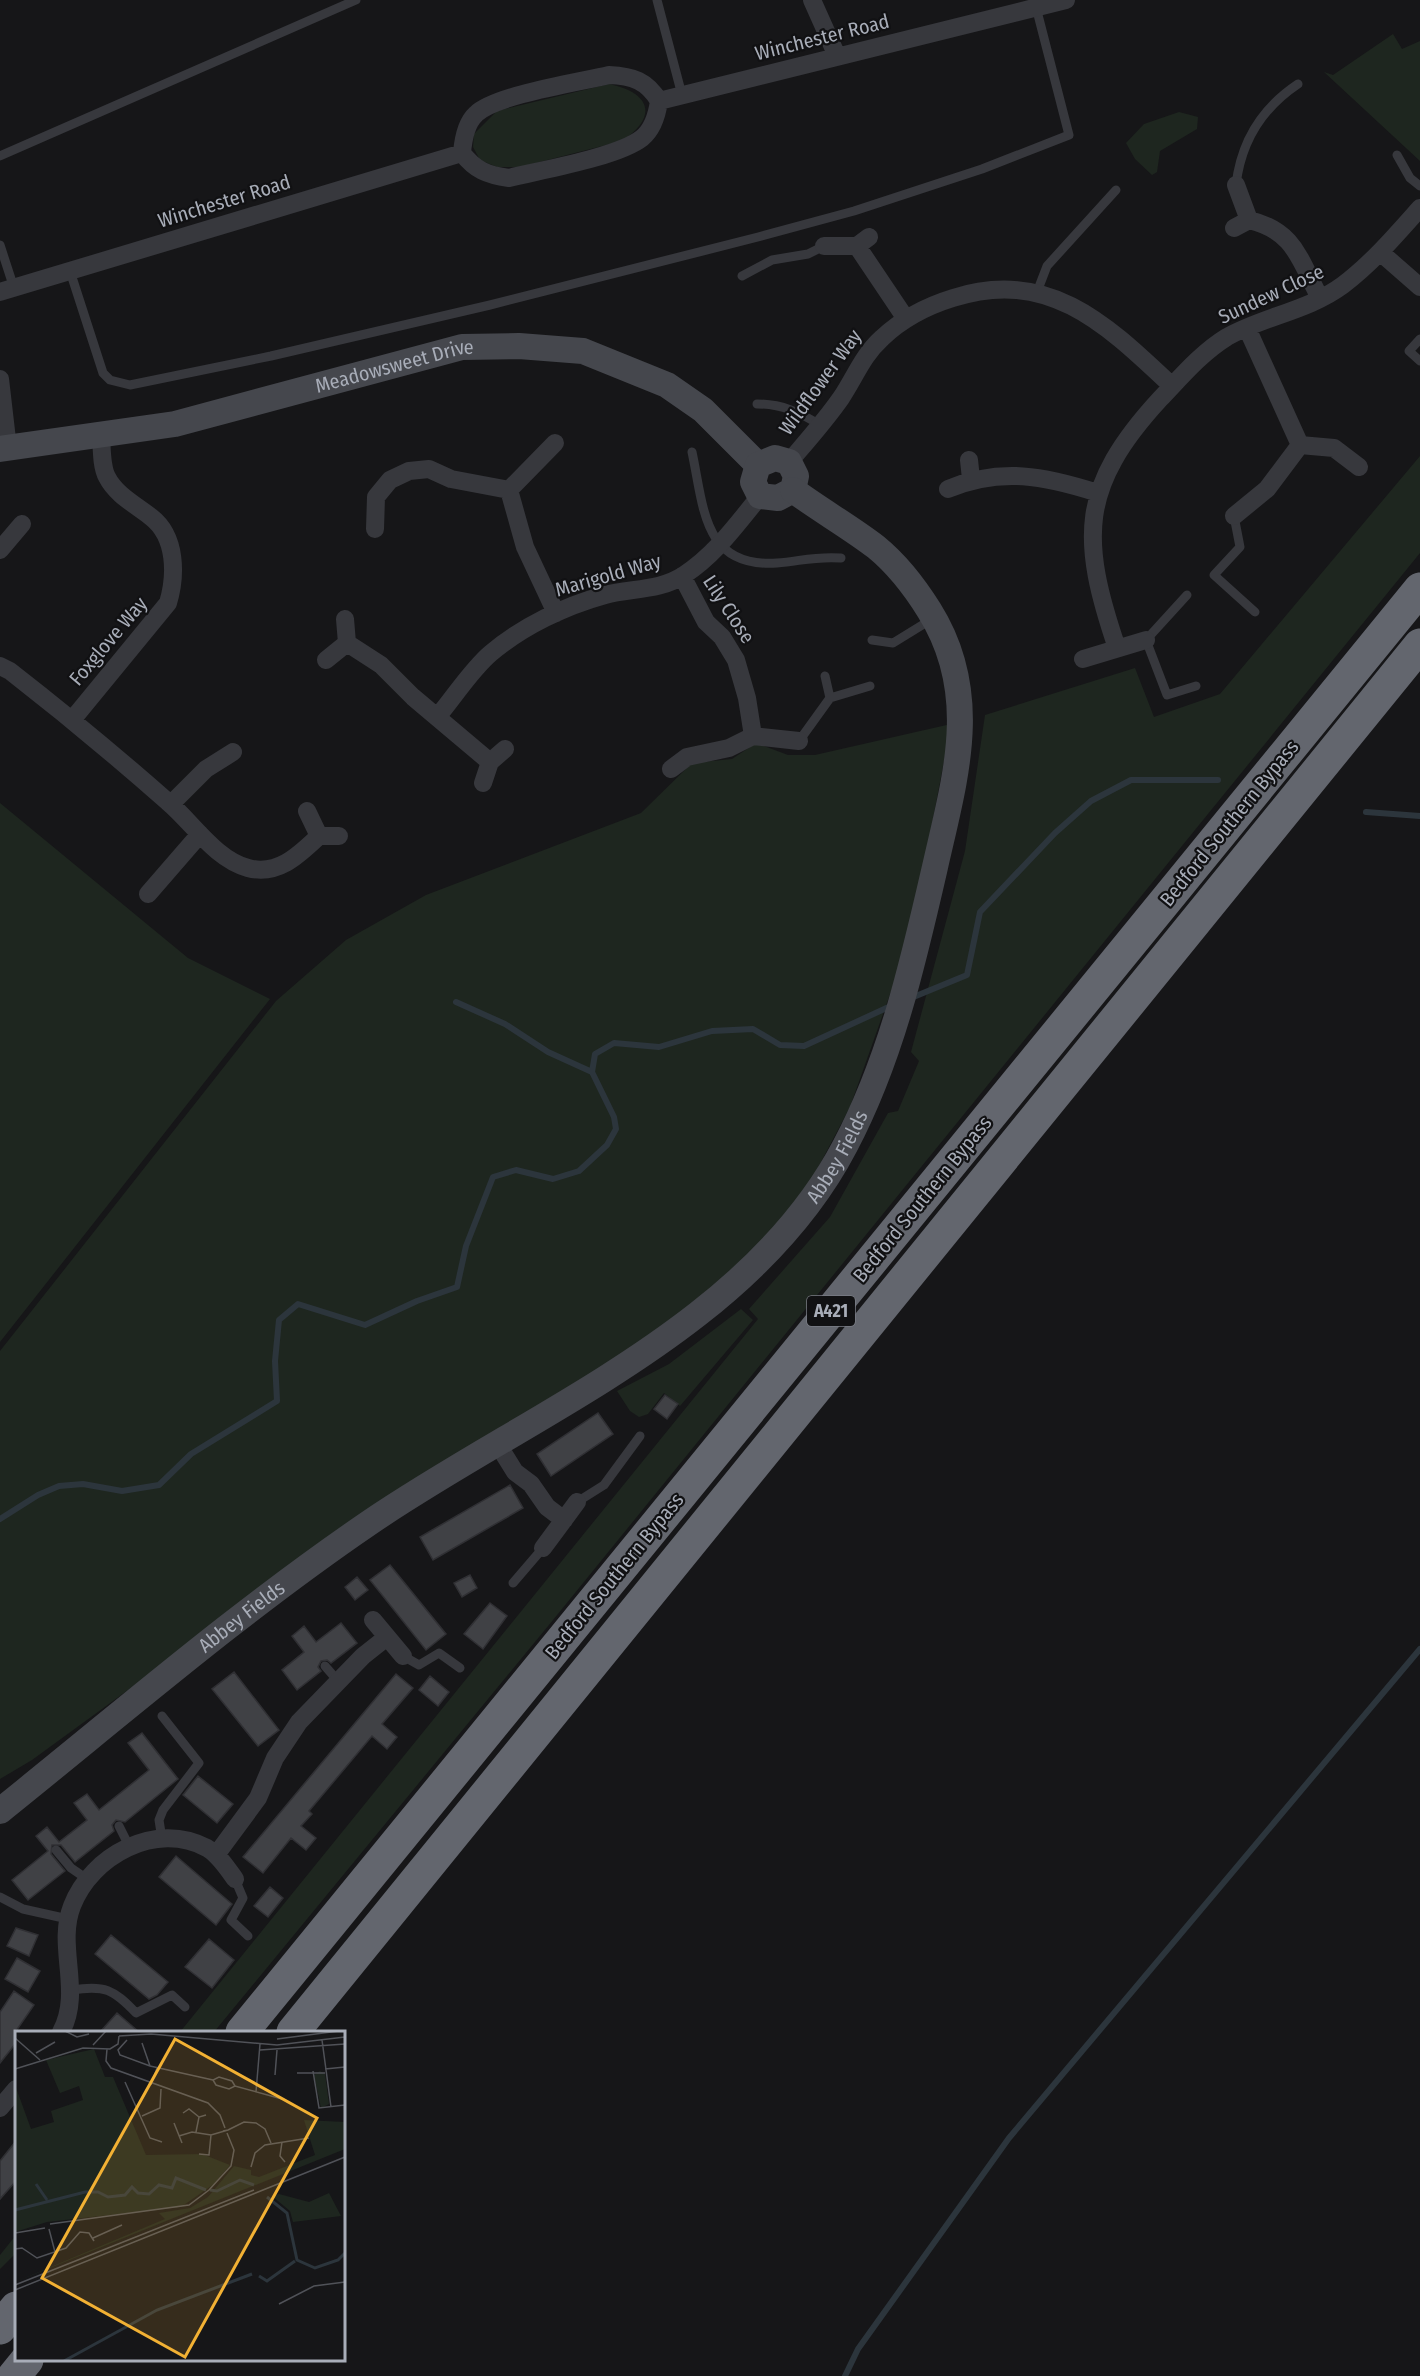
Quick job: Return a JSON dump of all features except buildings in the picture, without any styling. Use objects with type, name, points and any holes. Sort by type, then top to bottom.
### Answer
[{"type":"highway","name":"Bedford Southern Bypass","points":[[243,2031],[1420,589]]},
{"type":"highway","name":"Bedford Southern Bypass","points":[[294,2031],[1420,645]]},
{"type":"highway","points":[[0,2328],[15,2309]]},
{"type":"highway","points":[[14,2376],[26,2361]]},
{"type":"street","points":[[812,0],[837,56]]},
{"type":"street","name":"Winchester Road","points":[[659,101],[1066,0]]},
{"type":"street","points":[[609,75],[631,76],[650,87],[659,101],[656,119],[644,136],[627,148],[509,178],[489,176],[472,165],[462,153],[464,137],[475,115],[494,103],[609,75]]},
{"type":"street","name":"Winchester Road","points":[[7,290],[462,153]]},
{"type":"street","points":[[1236,185],[1241,224],[1268,225],[1283,233],[1294,248],[1320,298]]},
{"type":"street","name":"Sundew Close","points":[[1117,648],[1094,566],[1092,531],[1098,493],[1112,460],[1136,424],[1202,355],[1247,327],[1291,313],[1342,285],[1380,252],[1420,208]]},
{"type":"street","points":[[824,246],[863,242],[906,319]]},
{"type":"street","points":[[1380,252],[1420,287]]},
{"type":"street","name":"Wildflower Way","points":[[789,462],[841,397],[861,361],[881,338],[906,319],[933,304],[975,291],[1011,288],[1037,292],[1065,301],[1092,317],[1126,343],[1172,386]]},
{"type":"street","points":[[1247,327],[1300,445]]},
{"type":"street","name":"Meadowsweet Drive","points":[[4,448],[176,424],[462,347],[519,345],[583,351],[667,385],[703,410],[758,465]]},
{"type":"street","points":[[0,379],[4,448]]},
{"type":"street","name":"Foxglove Way","points":[[72,720],[168,603],[174,583],[175,564],[155,519],[117,491],[106,475],[101,435]]},
{"type":"street","points":[[509,490],[555,444]]},
{"type":"street","points":[[1300,445],[1334,447],[1359,467]]},
{"type":"street","points":[[1234,516],[1267,489],[1300,445]]},
{"type":"street","points":[[775,458],[789,462],[796,476],[793,490],[777,498],[760,496],[753,482],[758,465],[775,458]]},
{"type":"street","points":[[969,460],[971,479]]},
{"type":"street","points":[[375,529],[370,494],[390,480],[409,471],[429,469],[451,478],[509,490]]},
{"type":"street","points":[[948,489],[971,479],[1027,475],[1098,493]]},
{"type":"street","points":[[509,490],[525,547],[556,613]]},
{"type":"street","points":[[793,490],[875,547],[901,570],[934,618]]},
{"type":"street","name":"Marigold Way","points":[[438,716],[490,654],[521,632],[556,613],[590,599],[655,587],[682,576],[720,544],[760,496]]},
{"type":"street","points":[[0,550],[22,524]]},
{"type":"street","name":"Lily Close","points":[[682,576],[706,622],[722,637],[736,660],[747,698],[753,736]]},
{"type":"street","name":"Abbey Fields","points":[[0,1811],[104,1725],[280,1586],[369,1523],[676,1332],[726,1294],[771,1248],[810,1200],[844,1149],[870,1092],[902,1005],[956,778],[962,726],[958,683],[948,647],[934,618]]},
{"type":"street","points":[[345,619],[347,643]]},
{"type":"street","points":[[1083,659],[1146,639]]},
{"type":"street","points":[[347,643],[381,665],[413,697],[490,762]]},
{"type":"street","points":[[326,660],[347,643]]},
{"type":"street","name":"Foxglove Way","points":[[0,666],[10,671],[72,720],[171,804],[228,859],[249,868],[275,869],[298,857],[319,836]]},
{"type":"street","points":[[671,769],[687,757],[729,748],[753,736],[799,741]]},
{"type":"street","points":[[483,783],[490,762],[505,749]]},
{"type":"street","points":[[171,804],[206,769],[233,752]]},
{"type":"street","points":[[307,811],[319,836],[339,836]]},
{"type":"street","points":[[148,894],[200,834]]},
{"type":"street","points":[[497,1443],[515,1472],[531,1484],[547,1507],[564,1520]]},
{"type":"street","points":[[543,1548],[577,1502]]},
{"type":"street","points":[[373,1620],[403,1656]]},
{"type":"street","points":[[216,1855],[258,1798],[275,1758],[299,1722],[363,1656],[387,1637]]},
{"type":"street","points":[[61,2031],[72,2001],[68,1919],[72,1906],[96,1868],[129,1846],[162,1839],[187,1842],[206,1848],[216,1855],[235,1879]]},
{"type":"street","points":[[0,2108],[15,2090]]},
{"type":"lane","points":[[0,156],[356,0]]},
{"type":"lane","points":[[657,0],[682,95]]},
{"type":"lane","points":[[70,271],[103,373],[110,380],[130,385],[271,357],[769,235],[854,211],[982,169],[1069,135],[1036,8]]},
{"type":"lane","points":[[1236,185],[1239,164],[1256,126],[1279,97],[1298,84]]},
{"type":"lane","points":[[1397,154],[1410,178],[1420,186]]},
{"type":"lane","points":[[1037,292],[1047,266],[1116,190]]},
{"type":"lane","points":[[0,245],[7,290]]},
{"type":"lane","points":[[742,276],[772,260],[808,254],[824,246]]},
{"type":"lane","points":[[1420,339],[1409,351],[1420,361]]},
{"type":"lane","points":[[757,404],[773,404],[798,411],[820,425]]},
{"type":"lane","points":[[692,452],[709,531],[720,544],[746,563],[780,563],[816,556],[841,558]]},
{"type":"lane","points":[[1234,516],[1240,548],[1214,575],[1255,612]]},
{"type":"lane","points":[[1187,595],[1146,639],[1167,695],[1196,686]]},
{"type":"lane","points":[[872,640],[893,643],[934,618]]},
{"type":"lane","points":[[825,676],[831,698]]},
{"type":"lane","points":[[799,741],[831,698],[870,686]]},
{"type":"lane","points":[[577,1502],[604,1485],[640,1436]]},
{"type":"lane","points":[[513,1583],[543,1548]]},
{"type":"lane","points":[[403,1656],[418,1665],[439,1653],[460,1668]]},
{"type":"lane","points":[[325,1666],[338,1681]]},
{"type":"lane","points":[[162,1716],[199,1763],[163,1810],[159,1820],[162,1839]]},
{"type":"lane","points":[[119,1826],[129,1846]]},
{"type":"lane","points":[[56,1850],[71,1868],[87,1879]]},
{"type":"lane","points":[[235,1879],[243,1898],[231,1920],[248,1935]]},
{"type":"lane","points":[[0,1897],[23,1909],[68,1919]]},
{"type":"lane","points":[[72,1990],[95,1987],[108,1989],[121,1997],[136,2013],[172,1995],[185,2007]]},
{"type":"shaded area","points":[[1393,34],[1402,49],[1420,41],[1420,161],[1324,72],[1333,75]]},
{"type":"shaded area","points":[[609,84],[633,93],[641,99],[645,106],[642,123],[622,141],[520,167],[497,167],[480,160],[473,147],[474,134],[497,111]]},
{"type":"shaded area","points":[[1179,112],[1198,117],[1197,129],[1160,151],[1157,172],[1152,175],[1135,159],[1126,143],[1144,124]]},
{"type":"shaded area","points":[[1420,456],[1420,553],[553,1620],[215,2031],[181,2031],[758,1319],[749,1309],[830,1217],[888,1113],[898,1111],[919,1061],[911,1052],[965,851],[985,715],[1135,668],[1154,717],[1220,694]]},
{"type":"shaded area","points":[[951,724],[911,935],[850,1107],[802,1198],[755,1254],[672,1325],[360,1521],[32,1760],[0,1779],[0,1351],[276,1001],[346,940],[426,895],[641,813],[692,763],[732,759],[756,743],[788,755],[815,755]]},
{"type":"shaded area","points":[[0,803],[188,958],[270,999],[0,1342]]},
{"type":"shaded area","points":[[741,1309],[753,1320],[680,1406],[664,1393],[648,1414],[639,1417],[630,1411],[617,1391],[669,1364]]},
{"type":"shaded area","points":[[15,2236],[15,2254],[0,2269],[0,2255]]},
{"type":"waterway","points":[[911,998],[967,975],[980,912],[1055,833],[1091,801],[1131,780],[1218,780]]},
{"type":"waterway","points":[[1366,812],[1420,816]]},
{"type":"waterway","points":[[456,1002],[505,1024],[548,1052],[592,1072]]},
{"type":"waterway","points":[[0,1519],[38,1495],[59,1486],[83,1484],[122,1491],[159,1485],[191,1454],[277,1401],[275,1361],[279,1320],[298,1304],[365,1325],[417,1301],[457,1287],[466,1246],[493,1177],[516,1170],[553,1179],[579,1171],[607,1145],[616,1129],[614,1117],[592,1072],[595,1054],[614,1043],[659,1047],[712,1031],[753,1029],[780,1045],[804,1046],[893,1005]]},
{"type":"waterway","points":[[845,2376],[858,2349],[1009,2138],[1420,1649]]}]
